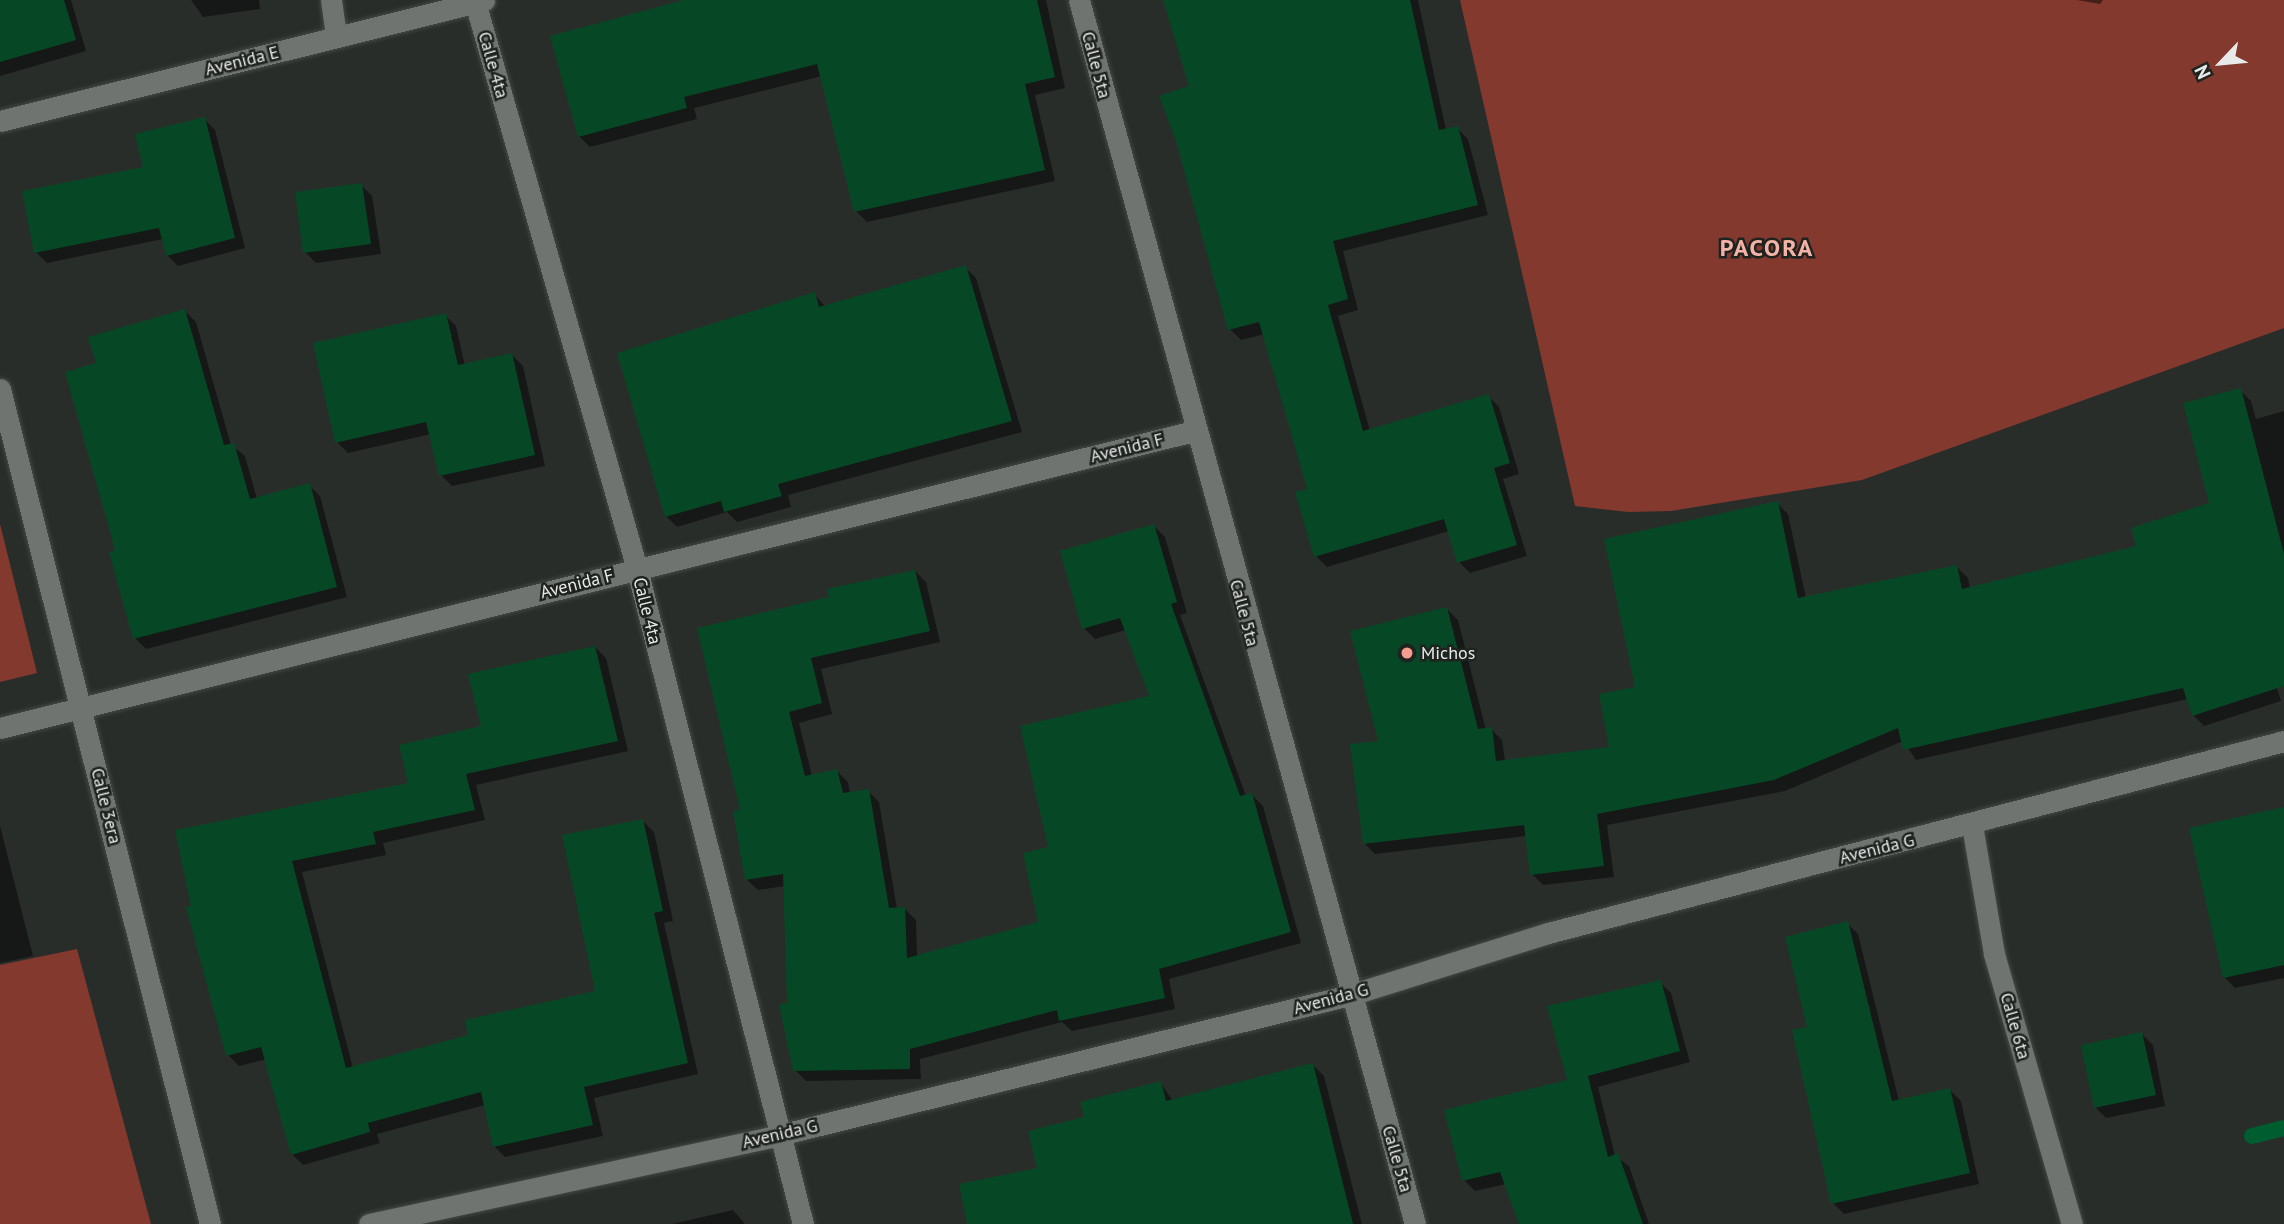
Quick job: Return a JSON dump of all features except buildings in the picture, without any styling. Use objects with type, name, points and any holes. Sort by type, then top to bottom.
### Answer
[{"type":"street","points":[[331,0],[337,37]]},
{"type":"street","name":"Calle 5ta","points":[[1079,0],[1350,995],[1416,1224]]},
{"type":"street","name":"Avenida E","points":[[0,121],[479,1]]},
{"type":"street","name":"Calle 4ta","points":[[479,1],[636,569],[803,1224]]},
{"type":"street","name":"Calle 3era","points":[[0,389],[210,1224]]},
{"type":"street","name":"Avenida F","points":[[0,728],[82,710],[636,569],[1195,432]]},
{"type":"street","name":"Avenida G","points":[[369,1224],[779,1135],[1350,995],[1548,933],[1972,825],[2284,741]]},
{"type":"street","name":"Calle 6ta","points":[[1972,825],[1994,954],[2072,1224]]},
{"type":"shaded area","points":[[1460,0],[2284,0],[2284,328],[1862,480],[1671,511],[1628,512],[1575,506]]},
{"type":"shaded area","points":[[0,524],[37,673],[0,682]]},
{"type":"shaded area","points":[[77,949],[151,1224],[0,1224],[0,965]]},
{"type":"waterway","points":[[2252,1136],[2284,1128]]},
{"type":"place","name":"Michos","points":[[1407,653]]},
{"type":"district","name":"PACORA","points":[[1767,248]]}]
